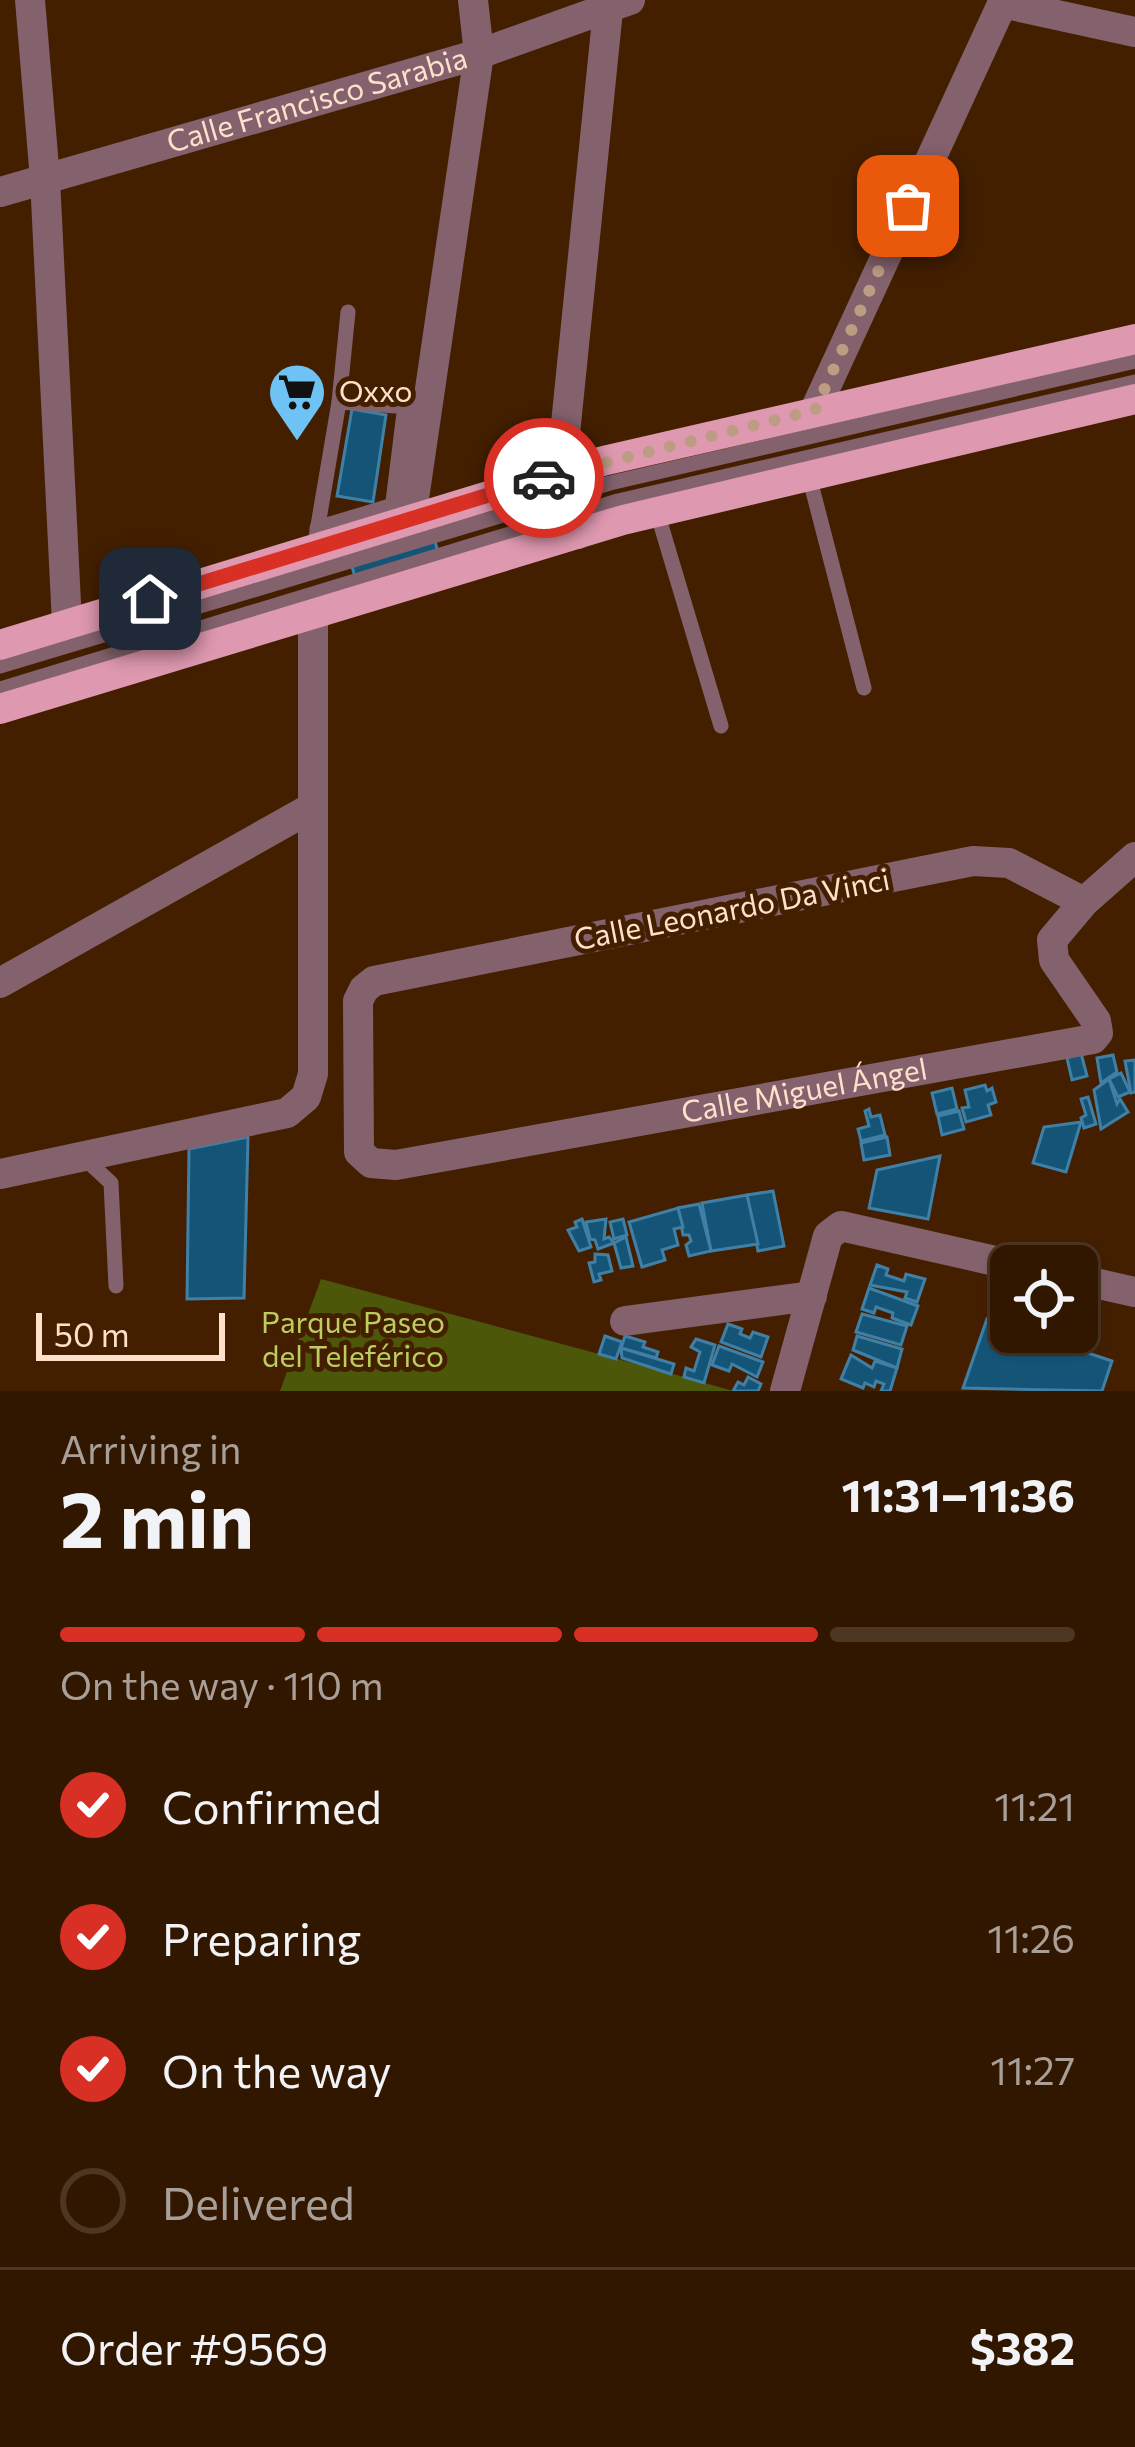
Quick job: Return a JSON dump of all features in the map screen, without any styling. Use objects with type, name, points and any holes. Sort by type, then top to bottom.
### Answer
[{"type":"main road","points":[[0,709],[313,614],[570,504],[815,410],[1135,339]]},
{"type":"main road","points":[[0,645],[402,512],[570,504],[657,512],[1135,400]]},
{"type":"street","points":[[30,0],[45,179],[67,624]]},
{"type":"street","points":[[402,512],[415,407],[479,54],[473,0]]},
{"type":"street","points":[[815,410],[1003,1],[1135,32]]},
{"type":"street","points":[[570,504],[616,2]]},
{"type":"street","name":"Calle Francisco Sarabia","points":[[0,192],[479,54],[616,2]]},
{"type":"street","points":[[0,1174],[286,1112],[306,1097],[313,1074],[313,614]]},
{"type":"street","points":[[0,983],[311,808]]},
{"type":"street","points":[[1084,902],[1135,857]]},
{"type":"street","name":"Calle Leonardo Da Vinci","points":[[359,1152],[358,1001],[374,981],[973,861],[1009,863],[1084,902]]},
{"type":"street","name":"Calle Miguel Ángel","points":[[359,1152],[371,1163],[396,1165],[1093,1039],[1098,1033],[1096,1021],[1051,950],[1052,940],[1084,902]]},
{"type":"street","points":[[785,1391],[828,1236],[841,1226],[990,1260]]},
{"type":"street","points":[[1098,1284],[1135,1292]]},
{"type":"street","points":[[626,1321],[812,1296]]},
{"type":"lane","points":[[316,538],[339,402],[348,312]]},
{"type":"lane","points":[[0,666],[570,504],[1135,361]]},
{"type":"lane","points":[[0,688],[570,504],[1135,382]]},
{"type":"lane","points":[[339,402],[415,407]]},
{"type":"lane","points":[[809,476],[864,688]]},
{"type":"lane","points":[[657,512],[721,726]]},
{"type":"lane","points":[[82,1156],[111,1183],[116,1286]]},
{"type":"green space","name":"Parque Paseo del Teleférico","points":[[321,1279],[684,1377],[733,1391],[280,1391]]},
{"type":"building","points":[[352,409],[386,415],[373,502],[337,496]]},
{"type":"building","points":[[434,538],[438,552],[355,577],[351,563]]},
{"type":"building","points":[[1081,1053],[1087,1076],[1072,1080],[1067,1058]]},
{"type":"building","points":[[1113,1055],[1117,1072],[1101,1083],[1097,1058]]},
{"type":"building","points":[[1135,1060],[1135,1092],[1131,1093],[1125,1061]]},
{"type":"building","points":[[1121,1073],[1130,1092],[1118,1097],[1109,1079]]},
{"type":"building","points":[[1109,1079],[1117,1104],[1120,1099],[1128,1112],[1101,1129],[1094,1090]]},
{"type":"building","points":[[985,1085],[987,1091],[992,1088],[996,1102],[988,1105],[991,1115],[966,1122],[965,1090]]},
{"type":"building","points":[[952,1088],[957,1109],[937,1114],[932,1093]]},
{"type":"building","points":[[1088,1097],[1096,1124],[1084,1128],[1081,1099]]},
{"type":"building","points":[[869,1109],[871,1117],[880,1115],[885,1135],[861,1141],[858,1129],[869,1126],[865,1111]]},
{"type":"building","points":[[959,1111],[964,1129],[942,1135],[938,1116]]},
{"type":"building","points":[[1081,1122],[1066,1172],[1033,1163],[1044,1127]]},
{"type":"building","points":[[248,1137],[244,1298],[187,1299],[189,1149]]},
{"type":"building","points":[[887,1137],[890,1155],[864,1160],[861,1143]]},
{"type":"building","points":[[940,1156],[928,1219],[869,1208],[877,1170]]},
{"type":"building","points":[[773,1191],[784,1246],[758,1251],[747,1195]]},
{"type":"building","points":[[747,1195],[758,1244],[711,1251],[702,1203]]},
{"type":"building","points":[[699,1204],[711,1251],[689,1256],[686,1245],[691,1241],[683,1235],[678,1208]]},
{"type":"building","points":[[678,1208],[683,1227],[674,1229],[678,1245],[662,1250],[665,1260],[642,1267],[629,1222]]},
{"type":"building","points":[[582,1219],[591,1247],[579,1251],[568,1230]]},
{"type":"building","points":[[606,1219],[604,1239],[609,1237],[614,1243],[598,1249],[586,1222]]},
{"type":"building","points":[[623,1219],[627,1235],[614,1239],[610,1222]]},
{"type":"building","points":[[626,1237],[633,1266],[621,1268],[614,1243]]},
{"type":"building","points":[[595,1254],[608,1255],[612,1271],[599,1274],[601,1280],[594,1282],[589,1263],[595,1262]]},
{"type":"building","points":[[877,1265],[888,1269],[886,1275],[904,1281],[906,1274],[925,1279],[917,1302],[905,1298],[907,1292],[870,1285]]},
{"type":"building","points":[[869,1288],[918,1306],[911,1325],[876,1307],[874,1313],[862,1309]]},
{"type":"building","points":[[862,1314],[907,1326],[901,1345],[856,1332]]},
{"type":"building","points":[[987,1319],[990,1353],[1088,1353],[1112,1361],[1102,1391],[963,1388]]},
{"type":"building","points":[[728,1324],[750,1338],[753,1332],[768,1337],[761,1357],[721,1342]]},
{"type":"building","points":[[605,1336],[622,1342],[616,1359],[599,1354]]},
{"type":"building","points":[[625,1336],[645,1342],[643,1347],[658,1352],[656,1358],[621,1348]]},
{"type":"building","points":[[857,1336],[902,1349],[897,1368],[853,1350]]},
{"type":"building","points":[[696,1339],[715,1345],[704,1383],[684,1377],[686,1368],[694,1371],[700,1352],[691,1347]]},
{"type":"building","points":[[719,1346],[763,1362],[757,1377],[732,1364],[729,1371],[712,1365]]},
{"type":"building","points":[[621,1348],[674,1364],[671,1374],[622,1358]]},
{"type":"building","points":[[851,1355],[872,1368],[875,1361],[897,1368],[890,1391],[881,1391],[884,1384],[876,1381],[874,1387],[865,1383],[863,1388],[841,1379]]},
{"type":"building","points":[[748,1377],[761,1384],[758,1391],[733,1391],[738,1382],[744,1385]]},
{"type":"way so far","points":[[544,478],[815,410],[908,206]]},
{"type":"place","name":"Oxxo","points":[[297,443]]},
{"type":"route","points":[[150,599],[544,478]]}]
